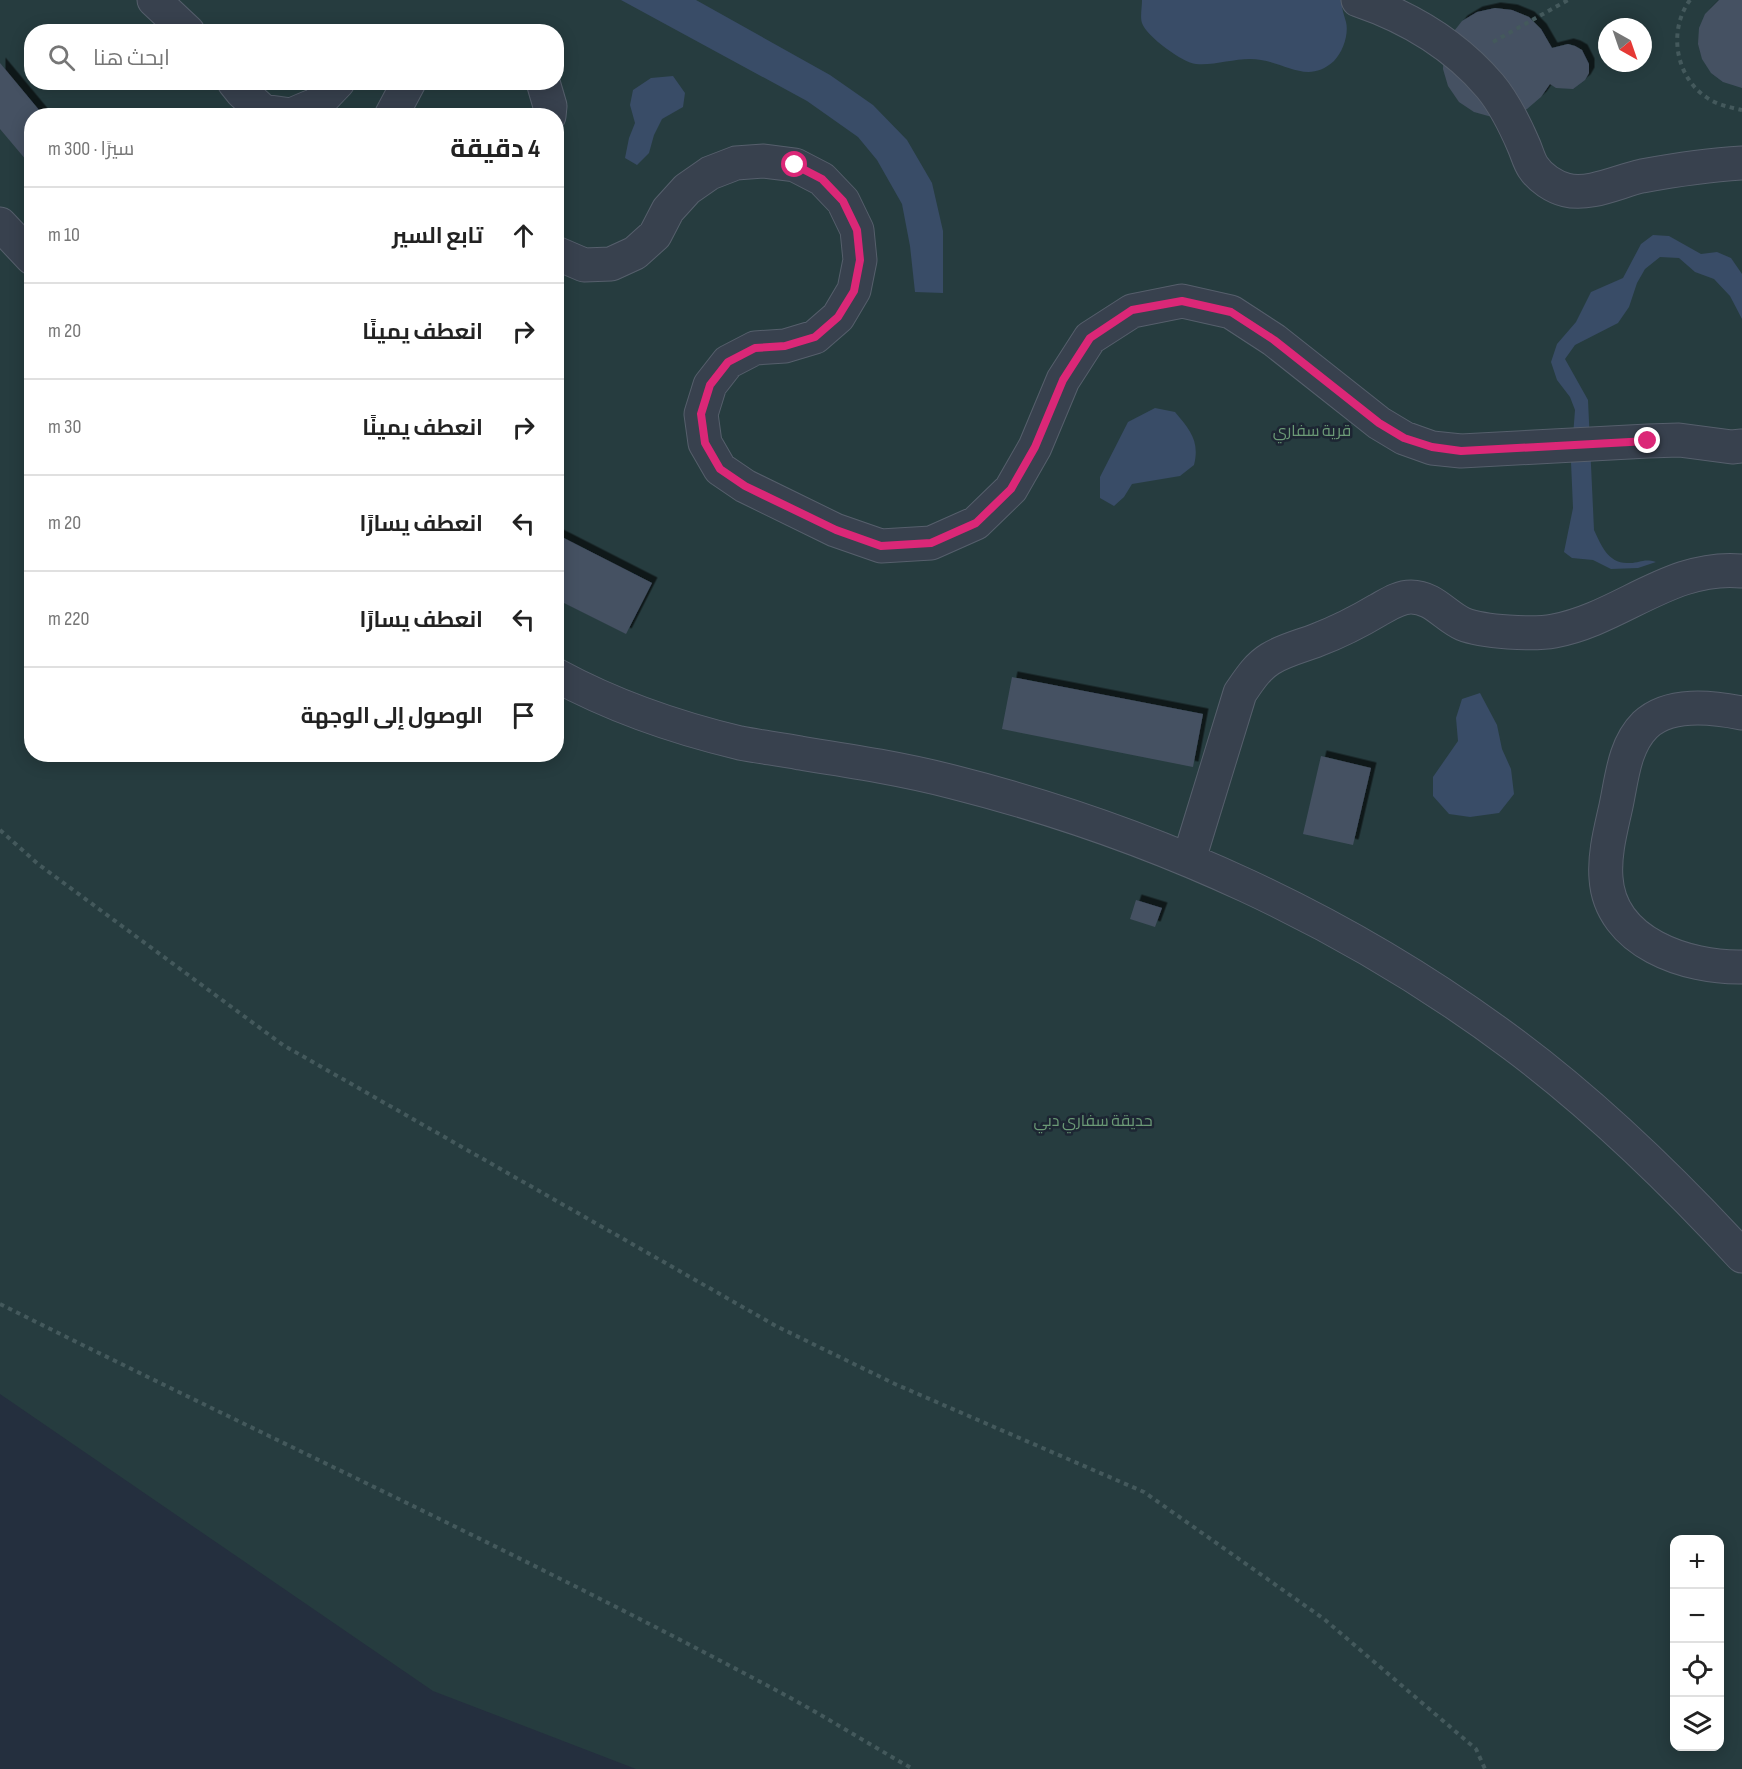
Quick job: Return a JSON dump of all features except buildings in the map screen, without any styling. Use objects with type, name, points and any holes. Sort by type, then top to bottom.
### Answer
[{"type":"street","points":[[154,0],[180,24]]},
{"type":"street","points":[[1359,1],[1377,7],[1427,32],[1463,58],[1491,88],[1510,117],[1533,168],[1548,182],[1568,191],[1589,190],[1639,177],[1689,168],[1742,163]]},
{"type":"street","points":[[240,90],[259,108]]},
{"type":"street","points":[[308,108],[317,104],[330,90]]},
{"type":"street","points":[[395,108],[405,90]]},
{"type":"street","points":[[545,90],[550,108]]},
{"type":"street","points":[[564,256],[584,265],[611,264],[635,253],[655,235],[668,210],[687,189],[710,173],[736,163],[765,161],[795,165],[822,179],[843,201],[857,230],[860,260],[854,291],[838,317],[815,337],[785,346],[755,348],[728,362],[710,385],[701,414],[705,443],[720,469],[745,486],[836,530],[881,546],[931,543],[976,523],[1011,489],[1035,447],[1063,380],[1090,338],[1132,310],[1182,301],[1231,312],[1274,340],[1379,423],[1404,438],[1432,447],[1461,451],[1679,440],[1732,447],[1742,446]]},
{"type":"street","points":[[0,224],[24,250]]},
{"type":"street","points":[[1189,859],[1240,693],[1253,674],[1270,658],[1338,632],[1395,600],[1412,597],[1429,601],[1453,618],[1475,628],[1550,632],[1589,620],[1680,578],[1704,571],[1742,571]]},
{"type":"street","points":[[564,679],[656,719],[741,743],[951,781],[1072,816],[1189,859],[1302,912],[1411,974],[1514,1045],[1610,1124],[1700,1211],[1742,1256]]},
{"type":"street","points":[[1742,713],[1719,709],[1685,709],[1665,713],[1646,724],[1633,741],[1625,759],[1606,859],[1606,880],[1612,902],[1622,921],[1637,936],[1656,948],[1702,963],[1742,967]]},
{"type":"path","points":[[1463,58],[1568,0]]},
{"type":"path","points":[[1690,0],[1679,21],[1676,37],[1683,70],[1692,84],[1706,97],[1724,106],[1742,110]]},
{"type":"path","points":[[0,830],[38,864],[283,1045],[776,1326],[894,1384],[1144,1492],[1324,1619],[1476,1749],[1485,1769]]},
{"type":"path","points":[[0,1304],[462,1530],[772,1688],[913,1769]]},
{"type":"green space","name":"حديقة سفاري دبي","points":[[0,0],[1742,0],[1742,1769],[636,1769],[433,1691],[0,1394]]},
{"type":"water","points":[[621,0],[696,0],[830,75],[873,105],[907,140],[932,183],[943,231],[943,293],[915,292],[902,204],[877,160],[858,137],[807,101]]},
{"type":"water","points":[[1142,0],[1342,0],[1347,27],[1346,37],[1334,61],[1316,71],[1298,71],[1253,59],[1196,64],[1174,54],[1150,35],[1141,21]]},
{"type":"water","points":[[673,76],[685,93],[683,107],[662,119],[649,153],[637,165],[625,158],[635,123],[630,105],[633,90],[651,78]]},
{"type":"water","points":[[1653,235],[1669,236],[1701,254],[1717,252],[1731,258],[1742,274],[1742,319],[1730,296],[1714,279],[1695,272],[1679,258],[1660,257],[1645,269],[1637,283],[1629,307],[1618,323],[1575,345],[1565,359],[1588,400],[1594,530],[1606,552],[1615,560],[1627,563],[1656,562],[1638,568],[1611,569],[1593,560],[1572,558],[1564,552],[1573,508],[1571,462],[1575,410],[1570,397],[1557,380],[1551,362],[1557,344],[1576,322],[1591,292],[1623,278],[1641,244]]},
{"type":"water","points":[[1155,408],[1175,412],[1189,430],[1196,449],[1194,465],[1180,476],[1132,484],[1124,497],[1114,506],[1100,498],[1100,477],[1128,422]]},
{"type":"water","points":[[1480,693],[1497,725],[1502,749],[1511,769],[1514,794],[1499,813],[1470,817],[1449,814],[1433,796],[1433,777],[1458,741],[1456,718],[1462,699]]},
{"type":"route","points":[[795,165],[822,179],[843,201],[857,230],[860,260],[854,291],[838,317],[815,337],[785,346],[755,348],[728,362],[710,385],[701,414],[705,443],[720,469],[745,486],[836,530],[881,546],[931,543],[976,523],[1011,489],[1035,447],[1063,380],[1090,338],[1132,310],[1182,301],[1231,312],[1274,340],[1379,423],[1404,438],[1432,447],[1461,451],[1648,441]]},
{"type":"park label","name":"قرية سفاري","points":[[1312,430]]}]
